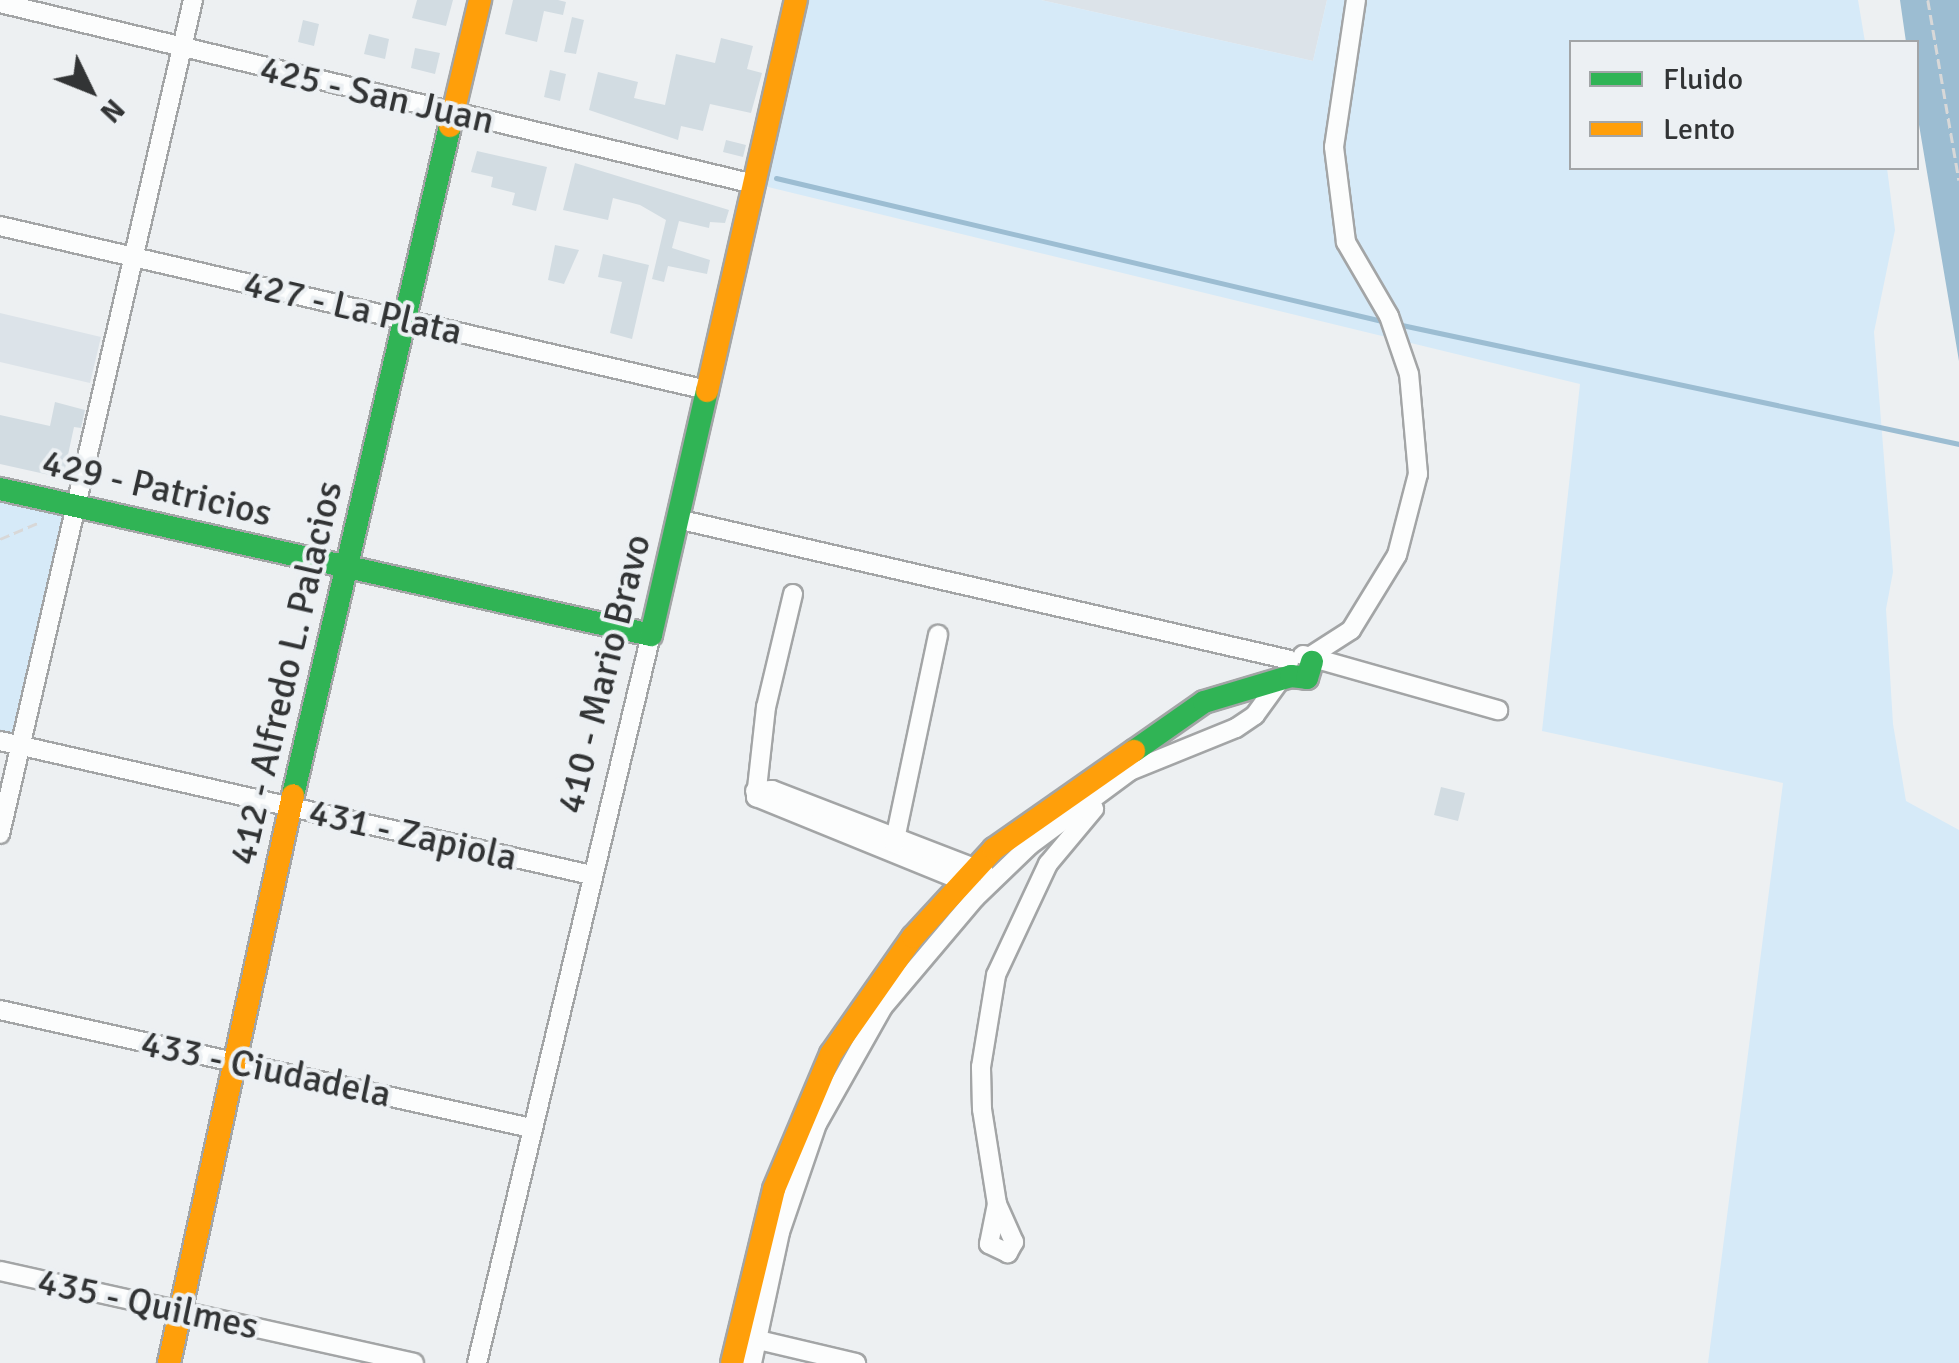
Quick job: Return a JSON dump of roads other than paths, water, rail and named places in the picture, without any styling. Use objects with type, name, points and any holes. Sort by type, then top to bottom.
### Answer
[{"type":"street","points":[[0,834],[193,0]]},
{"type":"street","name":"412 - Alfredo L. Palacios","points":[[168,1363],[290,807],[480,0]]},
{"type":"street","name":"410 - Mario Bravo","points":[[477,1363],[796,0]]},
{"type":"street","points":[[732,1363],[747,1338],[774,1189],[831,1054],[869,993],[979,879],[1204,702],[1296,667],[1351,630],[1397,555],[1418,474],[1409,374],[1391,322],[1346,242],[1334,147],[1356,0]]},
{"type":"street","name":"425 - San Juan","points":[[0,3],[754,184]]},
{"type":"street","name":"427 - La Plata","points":[[0,226],[707,390]]},
{"type":"street","name":"429 - Patricios","points":[[0,489],[650,635]]},
{"type":"street","points":[[677,520],[1296,667],[1498,710]]},
{"type":"street","points":[[793,594],[755,791],[765,802],[894,844],[979,879]]},
{"type":"street","points":[[894,844],[896,814],[938,635]]},
{"type":"street","points":[[997,1204],[981,1067],[996,976],[1048,864],[1127,765],[1236,728],[1255,716],[1296,667]]},
{"type":"street","name":"431 - Zapiola","points":[[0,741],[591,876]]},
{"type":"street","name":"433 - Ciudadela","points":[[0,1010],[531,1128]]},
{"type":"street","name":"435 - Quilmes","points":[[0,1271],[414,1363]]},
{"type":"street","points":[[747,1338],[752,1363]]},
{"type":"street","points":[[747,1338],[856,1363]]},
{"type":"waterway","points":[[776,178],[1386,322]]},
{"type":"waterway","points":[[1397,324],[1959,444]]}]
